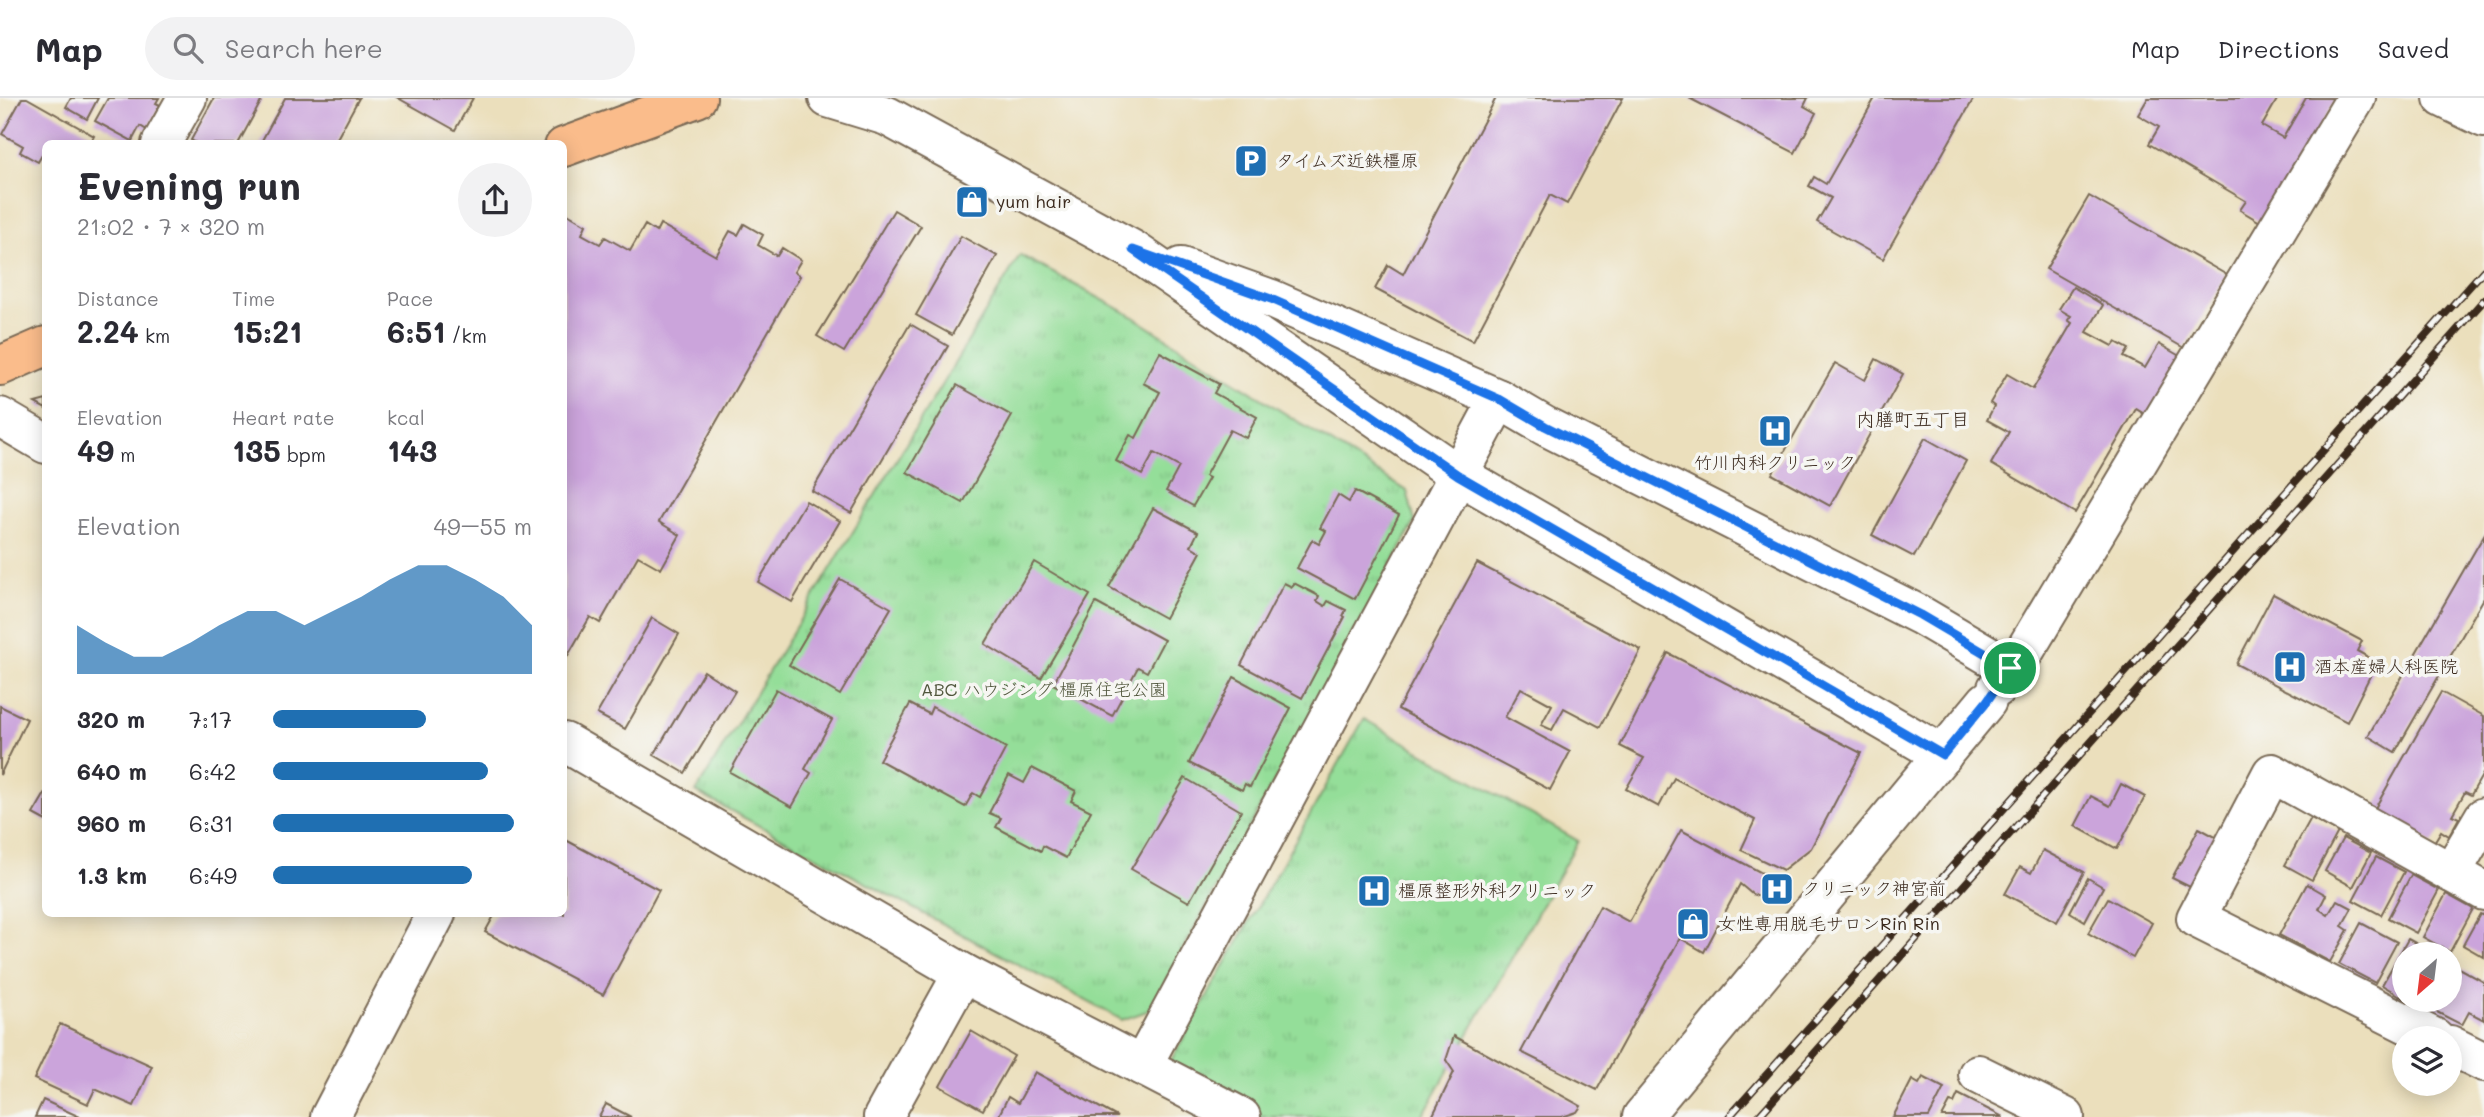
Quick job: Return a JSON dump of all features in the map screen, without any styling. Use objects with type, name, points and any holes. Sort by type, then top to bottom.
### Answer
[{"type":"highway","points":[[567,146],[697,98]]},
{"type":"highway","points":[[0,366],[42,348]]},
{"type":"street","points":[[163,140],[187,98]]},
{"type":"street","points":[[828,98],[887,116],[1133,250],[1458,475],[1943,755]]},
{"type":"street","points":[[1642,1117],[1943,755],[1987,701],[2031,640],[2356,98]]},
{"type":"street","points":[[2443,98],[2484,118]]},
{"type":"street","points":[[1133,250],[1271,299],[1499,399],[1558,432],[1920,615],[2010,668]]},
{"type":"street","points":[[1142,1066],[1499,399]]},
{"type":"street","points":[[0,417],[42,441]]},
{"type":"street","points":[[567,744],[963,973],[1241,1117]]},
{"type":"street","points":[[2411,1026],[2196,918],[2272,773],[2468,882],[2484,817]]},
{"type":"street","points":[[330,1117],[434,917]]},
{"type":"street","points":[[883,1117],[963,973]]},
{"type":"street","points":[[2462,1051],[2484,1062]]},
{"type":"street","points":[[1978,1074],[2065,1117]]},
{"type":"green space","name":"ABC ハウジング 橿原住宅公園","points":[[1020,255],[1127,313],[1407,491],[1415,522],[1150,1010],[1122,1020],[696,792]]},
{"type":"green space","points":[[1364,719],[1578,841],[1422,1117],[1254,1117],[1162,1076]]},
{"type":"building","points":[[22,98],[27,98],[94,136],[92,140],[42,140],[42,155],[38,162],[20,152],[23,146],[2,134]]},
{"type":"building","points":[[71,98],[98,98],[87,119],[66,107]]},
{"type":"building","points":[[108,98],[159,98],[156,103],[160,105],[147,130],[140,126],[133,140],[95,121]]},
{"type":"building","points":[[214,98],[263,98],[240,140],[191,140]]},
{"type":"building","points":[[285,98],[359,98],[336,140],[262,140]]},
{"type":"building","points":[[398,98],[473,98],[455,130]]},
{"type":"building","points":[[1496,98],[1623,98],[1567,204],[1550,195],[1473,341],[1375,289],[1388,265],[1403,274]]},
{"type":"building","points":[[1689,98],[1808,98],[1804,106],[1816,113],[1795,153]]},
{"type":"building","points":[[1875,98],[1974,98],[1883,259],[1817,222],[1831,198],[1809,186],[1814,177],[1826,184]]},
{"type":"building","points":[[2148,98],[2278,98],[2262,126],[2283,138],[2306,98],[2336,98],[2267,226],[2240,210],[2246,201],[2149,144],[2159,127],[2138,115]]},
{"type":"building","points":[[2089,196],[2227,275],[2184,348],[2046,269]]},
{"type":"building","points":[[894,210],[921,226],[844,352],[817,336]]},
{"type":"building","points":[[567,214],[586,225],[582,234],[600,244],[605,237],[630,251],[645,225],[656,232],[660,224],[716,256],[730,231],[738,235],[744,224],[763,235],[758,245],[777,256],[782,248],[801,260],[794,272],[800,276],[659,522],[680,535],[661,569],[638,556],[600,623],[590,617],[567,657]]},
{"type":"building","points":[[961,236],[997,256],[952,335],[916,315]]},
{"type":"building","points":[[2073,287],[2103,305],[2087,332],[2113,346],[2116,342],[2129,349],[2124,357],[2145,368],[2159,344],[2190,362],[2156,421],[2136,409],[2075,513],[1991,464],[2009,432],[1987,420],[1994,406],[1990,403],[2007,374],[2033,389],[2072,323],[2068,320],[2071,316],[2059,309]]},
{"type":"building","points":[[910,324],[948,346],[851,513],[812,491]]},
{"type":"building","points":[[1160,352],[1219,384],[1214,393],[1257,417],[1246,438],[1230,430],[1205,476],[1209,478],[1193,506],[1166,491],[1179,467],[1154,453],[1142,475],[1116,461],[1130,435],[1136,438],[1160,392],[1143,383]]},
{"type":"building","points":[[1876,359],[1903,374],[1830,506],[1772,474],[1835,363],[1865,380]]},
{"type":"building","points":[[957,385],[1012,416],[963,503],[907,472]]},
{"type":"building","points":[[1925,438],[1966,461],[1914,557],[1872,535]]},
{"type":"building","points":[[1355,491],[1399,515],[1355,599],[1297,568],[1312,540],[1319,544],[1326,531],[1320,528],[1338,495],[1349,502]]},
{"type":"building","points":[[806,501],[840,521],[792,602],[758,582]]},
{"type":"building","points":[[1153,508],[1198,532],[1191,546],[1201,552],[1165,618],[1109,587]]},
{"type":"building","points":[[2484,535],[2484,598],[2395,752],[2368,736]]},
{"type":"building","points":[[1034,562],[1090,595],[1041,678],[985,644]]},
{"type":"building","points":[[1477,563],[1641,650],[1600,727],[1564,708],[1552,730],[1541,725],[1552,705],[1521,688],[1505,717],[1570,752],[1550,790],[1398,709]]},
{"type":"building","points":[[840,579],[891,608],[840,695],[789,665]]},
{"type":"building","points":[[1284,583],[1292,587],[1294,583],[1319,596],[1317,601],[1325,606],[1328,601],[1346,610],[1343,616],[1345,617],[1302,698],[1241,665]]},
{"type":"building","points":[[2273,594],[2362,641],[2357,651],[2377,662],[2347,722],[2236,664]]},
{"type":"building","points":[[1096,603],[1164,640],[1147,672],[1138,667],[1112,716],[1053,684]]},
{"type":"building","points":[[652,618],[679,634],[625,729],[597,714]]},
{"type":"building","points":[[1668,653],[1861,753],[1811,848],[1783,870],[1741,850],[1755,820],[1674,778],[1659,807],[1626,789],[1644,758],[1620,746]]},
{"type":"building","points":[[704,671],[735,691],[685,773],[654,755]]},
{"type":"building","points":[[1234,677],[1291,708],[1250,787],[1245,784],[1242,790],[1189,763]]},
{"type":"building","points":[[776,689],[832,720],[805,769],[811,773],[792,807],[730,772]]},
{"type":"building","points":[[2441,692],[2484,716],[2484,772],[2471,795],[2465,792],[2452,815],[2459,818],[2449,836],[2441,831],[2433,844],[2374,810]]},
{"type":"building","points":[[910,704],[929,714],[932,707],[1006,748],[980,797],[973,793],[965,807],[879,760]]},
{"type":"building","points":[[0,706],[27,719],[0,775]]},
{"type":"building","points":[[1032,768],[1076,791],[1071,801],[1091,811],[1066,858],[1043,846],[1041,851],[996,827],[1001,818],[989,813],[1009,775],[1024,783]]},
{"type":"building","points":[[1185,778],[1241,811],[1189,902],[1131,869]]},
{"type":"building","points":[[2121,784],[2145,797],[2117,849],[2075,826],[2091,796],[2110,806]]},
{"type":"building","points":[[42,799],[42,819],[33,814]]},
{"type":"building","points":[[2311,818],[2338,832],[2312,880],[2285,865]]},
{"type":"building","points":[[2199,828],[2221,840],[2194,889],[2172,878]]},
{"type":"building","points":[[1681,830],[1777,881],[1772,892],[1763,898],[1752,894],[1740,884],[1704,952],[1680,938],[1597,1090],[1521,1052],[1600,906],[1629,922]]},
{"type":"building","points":[[2343,838],[2371,853],[2353,887],[2325,871]]},
{"type":"building","points":[[567,841],[659,890],[603,995],[485,932],[493,917],[567,917]]},
{"type":"building","points":[[2043,850],[2084,872],[2057,922],[2005,894],[2020,867],[2031,873]]},
{"type":"building","points":[[2376,857],[2404,872],[2381,915],[2353,900]]},
{"type":"building","points":[[2411,875],[2439,890],[2416,933],[2388,918]]},
{"type":"building","points":[[2088,878],[2103,887],[2085,921],[2070,912]]},
{"type":"building","points":[[2307,884],[2326,895],[2319,909],[2328,915],[2337,900],[2352,908],[2342,926],[2348,930],[2330,962],[2279,935]]},
{"type":"building","points":[[2446,894],[2473,909],[2455,942],[2432,942],[2423,937]]},
{"type":"building","points":[[2108,898],[2152,923],[2133,958],[2088,933]]},
{"type":"building","points":[[2480,914],[2484,916],[2484,957],[2463,945]]},
{"type":"building","points":[[2361,923],[2397,942],[2392,942],[2392,951],[2375,983],[2339,964]]},
{"type":"building","points":[[2392,967],[2392,991],[2382,985]]},
{"type":"building","points":[[2462,970],[2484,982],[2484,1020],[2469,1012],[2462,1025],[2437,1012],[2462,1012]]},
{"type":"building","points":[[60,1024],[152,1066],[134,1106],[95,1089],[88,1104],[34,1079]]},
{"type":"building","points":[[971,1031],[1014,1056],[983,1110],[940,1086]]},
{"type":"building","points":[[1454,1036],[1581,1106],[1577,1112],[1562,1117],[1432,1117],[1454,1072],[1446,1060]]},
{"type":"building","points":[[1035,1072],[1117,1117],[998,1117],[1008,1097],[1018,1103]]},
{"type":"building","points":[[1923,1077],[1944,1088],[1929,1117],[1893,1117],[1912,1080],[1919,1084]]},
{"type":"building","points":[[1958,1094],[2003,1117],[1942,1117]]},
{"type":"building","points":[[43,1100],[80,1117],[35,1117]]},
{"type":"building","points":[[606,1104],[631,1117],[599,1117]]},
{"type":"railway","points":[[1729,1117],[2484,270]]},
{"type":"railway","points":[[1758,1117],[2484,300]]},
{"type":"place","name":"タイムズ近鉄橿原","points":[[1251,161]]},
{"type":"place","name":"yum hair","points":[[972,202]]},
{"type":"place","name":"竹川内科クリニック","points":[[1775,431]]},
{"type":"place","name":"酒本産婦人科医院","points":[[2290,667]]},
{"type":"place","name":"クリニック神宮前","points":[[1777,889]]},
{"type":"place","name":"橿原整形外科クリニック","points":[[1374,891]]},
{"type":"place","name":"女性専用脱毛サロンRin Rin","points":[[1693,924]]},
{"type":"district","name":"内膳町五丁目","points":[[1913,419]]},
{"type":"route","points":[[1133,250],[1271,299],[1499,399],[1545,426],[1920,615],[2010,668],[1943,755],[1458,475],[1133,250]]}]
